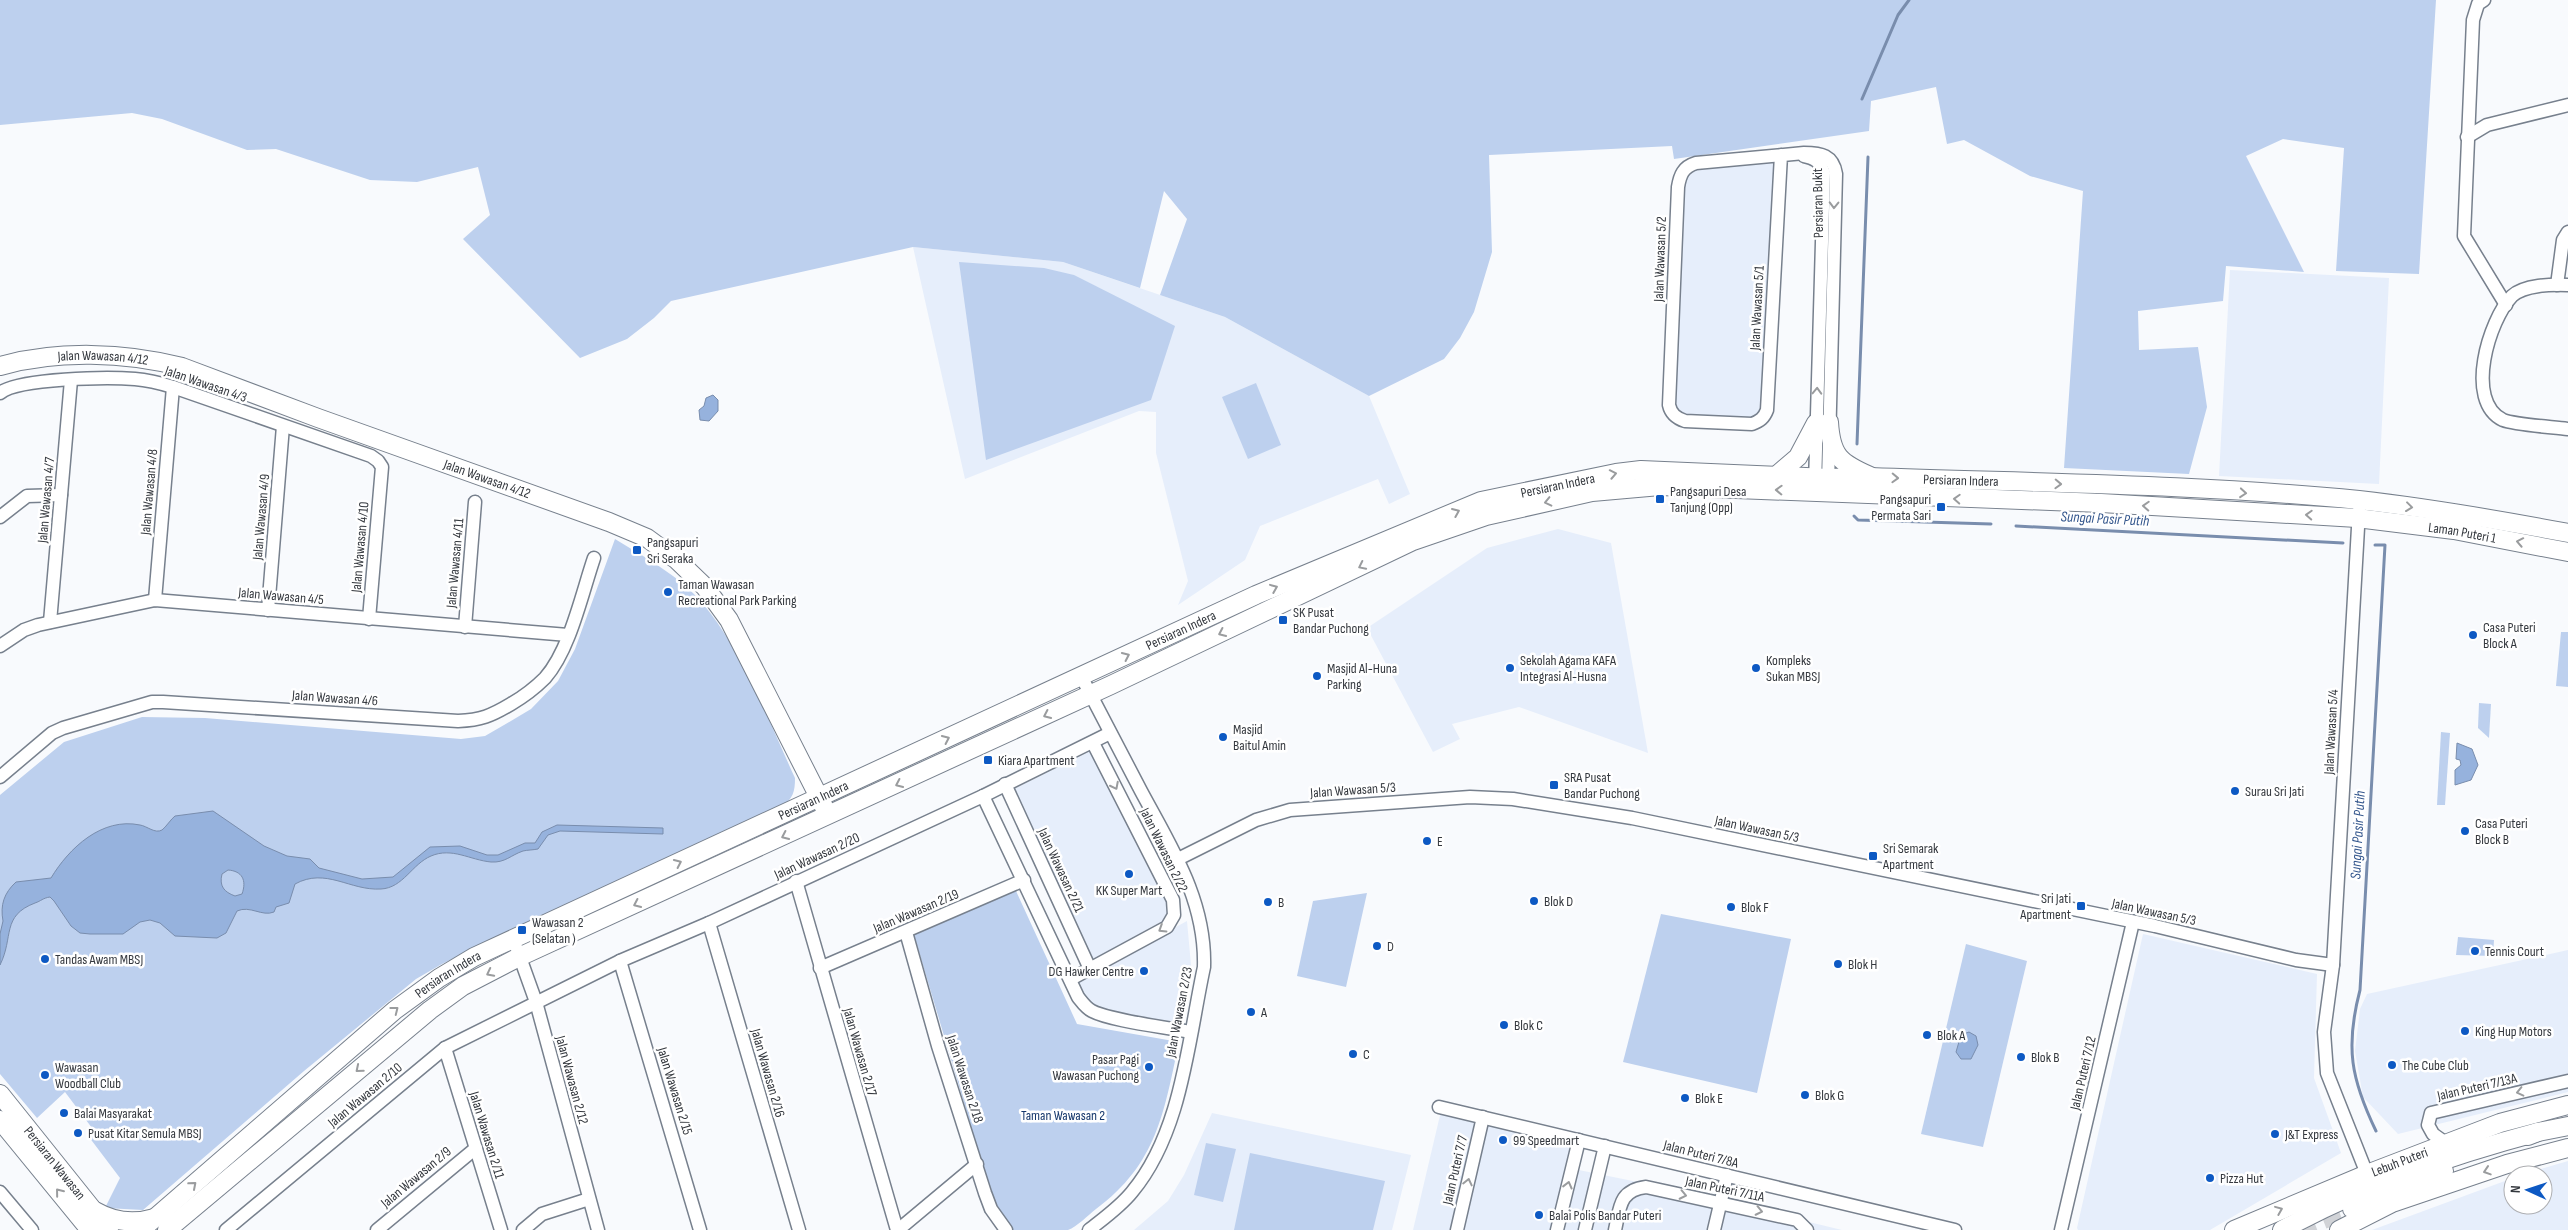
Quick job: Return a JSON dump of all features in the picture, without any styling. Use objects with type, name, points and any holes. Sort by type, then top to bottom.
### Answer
[{"type":"main road","name":"Jalan Wawasan 4/12","points":[[0,366],[34,359],[84,356],[137,358],[174,365],[609,522],[647,538],[677,560],[705,587],[729,620],[829,816]]},
{"type":"main road","points":[[1777,475],[1798,457],[1822,422]]},
{"type":"main road","points":[[1822,422],[1832,448],[1847,464],[1871,477]]},
{"type":"main road","name":"Persiaran Indera","points":[[162,1224],[395,1010],[438,978],[474,957],[1256,595],[1481,501],[1616,473],[1641,470],[1777,475],[1822,485],[1871,477],[2194,488],[2361,501]]},
{"type":"main road","name":"Persiaran Indera","points":[[141,1230],[162,1224],[444,998],[463,986],[519,958],[1091,695],[1413,541],[1486,516],[1592,492],[1624,488],[1822,485],[2357,518]]},
{"type":"main road","name":"Laman Puteri 1","points":[[2361,501],[2444,511],[2568,533]]},
{"type":"main road","name":"Laman Puteri 1","points":[[2357,518],[2454,530],[2568,552]]},
{"type":"main road","points":[[794,809],[803,789],[807,772],[839,788]]},
{"type":"main road","name":"Persiaran Wawasan","points":[[0,1094],[109,1230]]},
{"type":"main road","name":"Lebuh Puteri","points":[[2234,1230],[2370,1180],[2447,1144],[2500,1123],[2568,1106]]},
{"type":"main road","points":[[2282,1230],[2370,1180],[2434,1156],[2520,1129],[2568,1119]]},
{"type":"main road","name":"Persiaran Wawasan","points":[[0,1120],[90,1230]]},
{"type":"main road","name":"Lebuh Puteri","points":[[2352,1208],[2486,1155],[2538,1132],[2568,1126]]},
{"type":"main road","points":[[2370,1180],[2538,1132]]},
{"type":"main road","points":[[2339,1230],[2392,1203],[2507,1164],[2568,1148]]},
{"type":"main road","points":[[89,1207],[105,1216],[123,1221],[162,1224]]},
{"type":"street","points":[[2484,0],[2478,4],[2473,20],[2464,236],[2506,305]]},
{"type":"street","points":[[2467,137],[2487,125],[2568,104]]},
{"type":"street","name":"Jalan Wawasan 5/2","points":[[1720,424],[1684,421],[1677,418],[1669,405],[1680,177],[1688,165],[1696,162],[1795,154]]},
{"type":"street","name":"Persiaran Bukit","points":[[1795,154],[1824,155],[1830,158],[1834,164],[1836,174],[1822,422],[1822,485]]},
{"type":"street","name":"Jalan Wawasan 5/1","points":[[1720,424],[1757,422],[1767,410],[1781,155]]},
{"type":"street","points":[[2568,232],[2563,240],[2563,285],[2531,288],[2514,295],[2506,305],[2484,350],[2482,383],[2490,409],[2504,420],[2568,429]]},
{"type":"street","name":"Jalan Wawasan 4/3","points":[[0,393],[16,387],[71,380],[134,379],[173,387],[370,456],[378,461],[382,467],[381,478]]},
{"type":"street","name":"Jalan Wawasan 4/7","points":[[50,622],[71,380]]},
{"type":"street","name":"Jalan Wawasan 4/8","points":[[155,600],[173,387]]},
{"type":"street","name":"Jalan Wawasan 4/9","points":[[268,610],[283,426]]},
{"type":"street","name":"Jalan Wawasan 4/10","points":[[369,619],[381,478]]},
{"type":"street","points":[[0,517],[27,496],[61,495]]},
{"type":"street","name":"Jalan Wawasan 5/4","points":[[2333,965],[2357,518],[2361,501]]},
{"type":"street","name":"Jalan Wawasan 4/11","points":[[465,627],[475,502]]},
{"type":"street","name":"Jalan Wawasan 4/6","points":[[0,777],[52,733],[63,728],[152,702],[458,721],[484,719],[520,698],[545,677],[560,654],[568,635],[594,558]]},
{"type":"street","name":"Jalan Wawasan 4/5","points":[[0,646],[24,630],[50,622],[155,600],[568,635]]},
{"type":"street","name":"Jalan Wawasan 2/23","points":[[1082,676],[1110,733],[1178,859],[1195,900],[1205,951],[1204,966],[1175,1106],[1163,1144],[1144,1177],[1131,1194],[1089,1230]]},
{"type":"street","name":"Jalan Wawasan 2/20","points":[[536,1002],[620,961],[710,923],[796,881],[983,796],[1110,733]]},
{"type":"street","name":"Jalan Wawasan 2/22","points":[[1071,979],[1167,927],[1172,922],[1175,907],[1093,743]]},
{"type":"street","name":"Jalan Wawasan 2/21","points":[[1005,784],[1090,969]]},
{"type":"street","points":[[983,796],[1078,997],[1090,1010],[1105,1016],[1190,1032]]},
{"type":"street","name":"Jalan Wawasan 5/3","points":[[1178,859],[1256,820],[1290,810],[1493,797],[1632,818],[2133,922],[2296,960],[2333,965]]},
{"type":"street","name":"Jalan Wawasan 2/19","points":[[820,968],[1024,880]]},
{"type":"street","name":"Jalan Wawasan 2/17","points":[[796,881],[897,1230]]},
{"type":"street","name":"Jalan Puteri 7/12","points":[[2061,1229],[2133,922]]},
{"type":"street","name":"Jalan Wawasan 2/16","points":[[710,923],[799,1230]]},
{"type":"street","name":"Jalan Wawasan 2/18","points":[[906,932],[938,1046],[991,1209],[1006,1230]]},
{"type":"street","name":"Jalan Wawasan 2/12","points":[[513,939],[536,1002],[588,1199],[598,1230]]},
{"type":"street","name":"Jalan Wawasan 2/15","points":[[620,961],[700,1230]]},
{"type":"street","points":[[2333,965],[2324,1032],[2327,1073],[2370,1180]]},
{"type":"street","name":"Jalan Wawasan 2/10","points":[[226,1230],[444,1048],[536,1002]]},
{"type":"street","name":"Jalan Wawasan 2/11","points":[[444,1048],[501,1230]]},
{"type":"street","name":"Jalan Puteri 7/13A","points":[[2447,1144],[2433,1134],[2428,1125],[2431,1113],[2568,1081]]},
{"type":"street","name":"Jalan Puteri 7/8A","points":[[1439,1107],[1955,1230]]},
{"type":"street","name":"Jalan Puteri 7/7","points":[[1458,1230],[1483,1118]]},
{"type":"street","points":[[1557,1230],[1579,1140]]},
{"type":"street","points":[[1585,1230],[1605,1146]]},
{"type":"street","name":"Jalan Wawasan 2/9","points":[[376,1230],[476,1148]]},
{"type":"street","points":[[897,1230],[977,1164]]},
{"type":"street","points":[[1714,1230],[1728,1175]]},
{"type":"street","name":"Jalan Puteri 7/11A","points":[[1615,1230],[1625,1197],[1630,1191],[1646,1187],[1797,1220],[1807,1230]]},
{"type":"street","points":[[0,1192],[32,1230]]},
{"type":"street","points":[[523,1230],[542,1214],[588,1199]]},
{"type":"shaded area","points":[[1775,160],[1762,411],[1753,419],[1686,416],[1680,414],[1674,404],[1683,185],[1691,168]]},
{"type":"shaded area","points":[[913,247],[1063,262],[1225,317],[1369,396],[1410,494],[1389,504],[1378,479],[1260,526],[1245,560],[1178,605],[1188,581],[1156,453],[1156,412],[1139,411],[965,479]]},
{"type":"shaded area","points":[[2230,270],[2389,278],[2379,484],[2219,476]]},
{"type":"shaded area","points":[[713,395],[718,400],[718,411],[709,421],[700,420],[699,410],[704,406],[706,398]]},
{"type":"shaded area","name":"Sekolah Agama KAFA Integrasi Al-Husna","points":[[1558,529],[1611,543],[1648,753],[1519,707],[1452,724],[1460,739],[1433,752],[1367,628],[1487,548]]},
{"type":"shaded area","points":[[2457,743],[2472,749],[2478,765],[2471,780],[2455,785],[2455,770],[2461,765],[2460,760],[2456,759]]},
{"type":"shaded area","points":[[1093,750],[1170,904],[1170,917],[1092,960],[1012,790]]},
{"type":"shaded area","points":[[213,811],[264,846],[287,856],[310,859],[319,868],[362,879],[393,877],[430,847],[460,846],[487,855],[498,855],[525,843],[535,843],[542,832],[557,825],[663,828],[663,834],[560,831],[548,835],[538,849],[523,851],[496,862],[483,861],[454,853],[439,854],[431,856],[418,864],[395,885],[389,888],[370,889],[328,879],[306,879],[295,884],[289,903],[276,907],[274,912],[265,913],[247,909],[237,911],[226,933],[217,938],[175,936],[160,923],[150,920],[140,922],[123,934],[80,933],[71,926],[54,901],[48,897],[24,908],[17,914],[10,928],[0,965],[2,910],[8,890],[16,882],[51,878],[58,867],[77,846],[100,830],[126,824],[140,825],[159,831],[164,829],[175,816]],"holes":[[[228,870],[240,874],[244,884],[242,894],[235,896],[228,893],[223,888],[221,882],[222,874]]]},
{"type":"shaded area","name":"DG Hawker Centre","points":[[1187,921],[1191,965],[1182,1014],[1168,1024],[1102,1011],[1084,1000],[1076,981]]},
{"type":"shaded area","points":[[2143,934],[2317,974],[2314,1078],[2341,1153],[2210,1230],[2078,1230],[2077,1228]]},
{"type":"shaded area","points":[[2568,950],[2568,1092],[2398,1134],[2363,1097],[2355,1051],[2360,1009],[2367,994]]},
{"type":"shaded area","points":[[1969,1032],[1976,1036],[1978,1045],[1971,1059],[1961,1059],[1956,1052],[1961,1035]]},
{"type":"shaded area","points":[[1441,1111],[1575,1143],[1569,1168],[1677,1190],[1842,1230],[1413,1230]]},
{"type":"shaded area","points":[[1212,1113],[1411,1155],[1392,1230],[1134,1230],[1168,1201],[1184,1175]]},
{"type":"shaded area","points":[[2568,1161],[2568,1230],[2372,1230],[2503,1182],[2503,1215],[2553,1215],[2553,1165]]},
{"type":"green space","points":[[0,0],[2436,0],[2419,274],[2336,271],[2344,148],[2283,139],[2246,156],[2304,272],[2226,266],[2223,301],[2138,311],[2139,350],[2198,347],[2207,407],[2189,474],[2064,468],[2083,191],[2030,176],[1964,140],[1947,144],[1936,87],[1871,101],[1869,131],[1674,159],[1672,146],[1489,155],[1492,252],[1474,312],[1460,338],[1444,359],[1369,396],[1225,317],[1160,295],[1187,219],[1164,191],[1140,288],[1063,262],[913,247],[671,301],[654,318],[627,339],[580,358],[463,239],[490,215],[478,167],[417,182],[370,180],[276,149],[247,150],[162,119],[132,113],[0,125]]},
{"type":"green space","points":[[959,262],[1044,268],[1074,275],[1175,326],[1151,400],[986,460]]},
{"type":"green space","points":[[1256,383],[1281,445],[1248,459],[1222,397]]},
{"type":"green space","points":[[615,539],[658,565],[682,583],[701,601],[718,623],[748,674],[795,778],[794,791],[789,801],[782,807],[517,927],[416,979],[304,1071],[143,1210],[105,1208],[120,1178],[89,1137],[95,1132],[65,1092],[37,1118],[0,1074],[0,795],[64,742],[142,717],[205,718],[461,739],[485,736],[531,709],[558,681],[575,649]]},
{"type":"green space","points":[[2561,632],[2568,632],[2568,687],[2556,686]]},
{"type":"green space","points":[[2479,703],[2491,704],[2489,738],[2478,728]]},
{"type":"green space","points":[[2441,732],[2450,733],[2445,805],[2437,805]]},
{"type":"green space","name":"Taman Wawasan 2","points":[[1016,891],[1077,1024],[1179,1042],[1162,1114],[1155,1135],[1145,1155],[1133,1174],[1116,1192],[1079,1224],[1068,1230],[1010,1230],[995,1207],[914,935]]},
{"type":"green space","points":[[1367,893],[1346,987],[1297,976],[1313,901]]},
{"type":"green space","points":[[1661,914],[1791,939],[1757,1093],[1623,1062]]},
{"type":"green space","name":"Tennis Court","points":[[2458,937],[2494,940],[2493,956],[2456,955]]},
{"type":"green space","points":[[1966,944],[2027,961],[1983,1147],[1921,1134]]},
{"type":"green space","points":[[1206,1143],[1236,1149],[1223,1202],[1194,1195]]},
{"type":"green space","points":[[1250,1153],[1385,1181],[1373,1230],[1234,1230]]},
{"type":"waterway","name":"Sungai Pasir Putih","points":[[1862,99],[1898,15],[1909,0]]},
{"type":"waterway","name":"Sungai Pasir Putih","points":[[1857,444],[1868,157]]},
{"type":"waterway","name":"Sungai Pasir Putih","points":[[1854,516],[1858,520],[1991,524]]},
{"type":"waterway","name":"Sungai Pasir Putih","points":[[2016,526],[2343,543]]},
{"type":"waterway","name":"Sungai Pasir Putih","points":[[2375,545],[2385,545],[2360,990],[2355,1010],[2352,1046],[2356,1079],[2376,1131]]},
{"type":"tunnel","points":[[2298,1230],[2352,1209]]},
{"type":"place","name":"Pangsapuri Desa Tanjung (Opp)","points":[[1660,499]]},
{"type":"place","name":"Pangsapuri Permata Sari","points":[[1941,507]]},
{"type":"place","name":"Pangsapuri Sri Seraka","points":[[637,550]]},
{"type":"place","name":"Taman Wawasan Recreational Park Parking","points":[[668,592]]},
{"type":"place","name":"SK Pusat Bandar Puchong","points":[[1283,620]]},
{"type":"place","name":"Casa Puteri Block A","points":[[2473,635]]},
{"type":"place","name":"Sekolah Agama KAFA Integrasi Al-Husna","points":[[1510,668]]},
{"type":"place","name":"Kompleks Sukan MBSJ","points":[[1756,668]]},
{"type":"place","name":"Masjid Al-Huna Parking","points":[[1317,676]]},
{"type":"place","name":"Masjid Baitul Amin","points":[[1223,737]]},
{"type":"place","name":"Kiara Apartment","points":[[988,760]]},
{"type":"place","name":"SRA Pusat Bandar Puchong","points":[[1554,785]]},
{"type":"place","name":"Surau Sri Jati","points":[[2235,791]]},
{"type":"place","name":"Casa Puteri Block B","points":[[2465,831]]},
{"type":"place","name":"E","points":[[1427,841]]},
{"type":"place","name":"Sri Semarak Apartment","points":[[1873,856]]},
{"type":"place","name":"KK Super Mart","points":[[1129,874]]},
{"type":"place","name":"Blok D","points":[[1534,901]]},
{"type":"place","name":"B","points":[[1268,902]]},
{"type":"place","name":"Sri Jati Apartment","points":[[2081,906]]},
{"type":"place","name":"Blok F","points":[[1731,907]]},
{"type":"place","name":"Wawasan 2 (Selatan）","points":[[522,930]]},
{"type":"place","name":"D","points":[[1377,946]]},
{"type":"place","name":"Tennis Court","points":[[2475,951]]},
{"type":"place","name":"Tandas Awam MBSJ","points":[[45,959]]},
{"type":"place","name":"Blok H","points":[[1838,964]]},
{"type":"place","name":"DG Hawker Centre","points":[[1144,971]]},
{"type":"place","name":"A","points":[[1251,1012]]},
{"type":"place","name":"Blok C","points":[[1504,1025]]},
{"type":"place","name":"King Hup Motors","points":[[2465,1031]]},
{"type":"place","name":"Blok A","points":[[1927,1035]]},
{"type":"place","name":"C","points":[[1353,1054]]},
{"type":"place","name":"Blok B","points":[[2021,1057]]},
{"type":"place","name":"The Cube Club","points":[[2392,1065]]},
{"type":"place","name":"Pasar Pagi Wawasan Puchong","points":[[1149,1067]]},
{"type":"place","name":"Wawasan Woodball Club","points":[[45,1075]]},
{"type":"place","name":"Blok G","points":[[1805,1095]]},
{"type":"place","name":"Blok E","points":[[1685,1098]]},
{"type":"place","name":"Balai Masyarakat","points":[[64,1113]]},
{"type":"place","name":"Pusat Kitar Semula MBSJ","points":[[78,1133]]},
{"type":"place","name":"J&T Express","points":[[2275,1134]]},
{"type":"place","name":"99 Speedmart","points":[[1503,1140]]},
{"type":"place","name":"Pizza Hut","points":[[2210,1178]]},
{"type":"place","name":"Balai Polis Bandar Puteri","points":[[1539,1215]]}]
